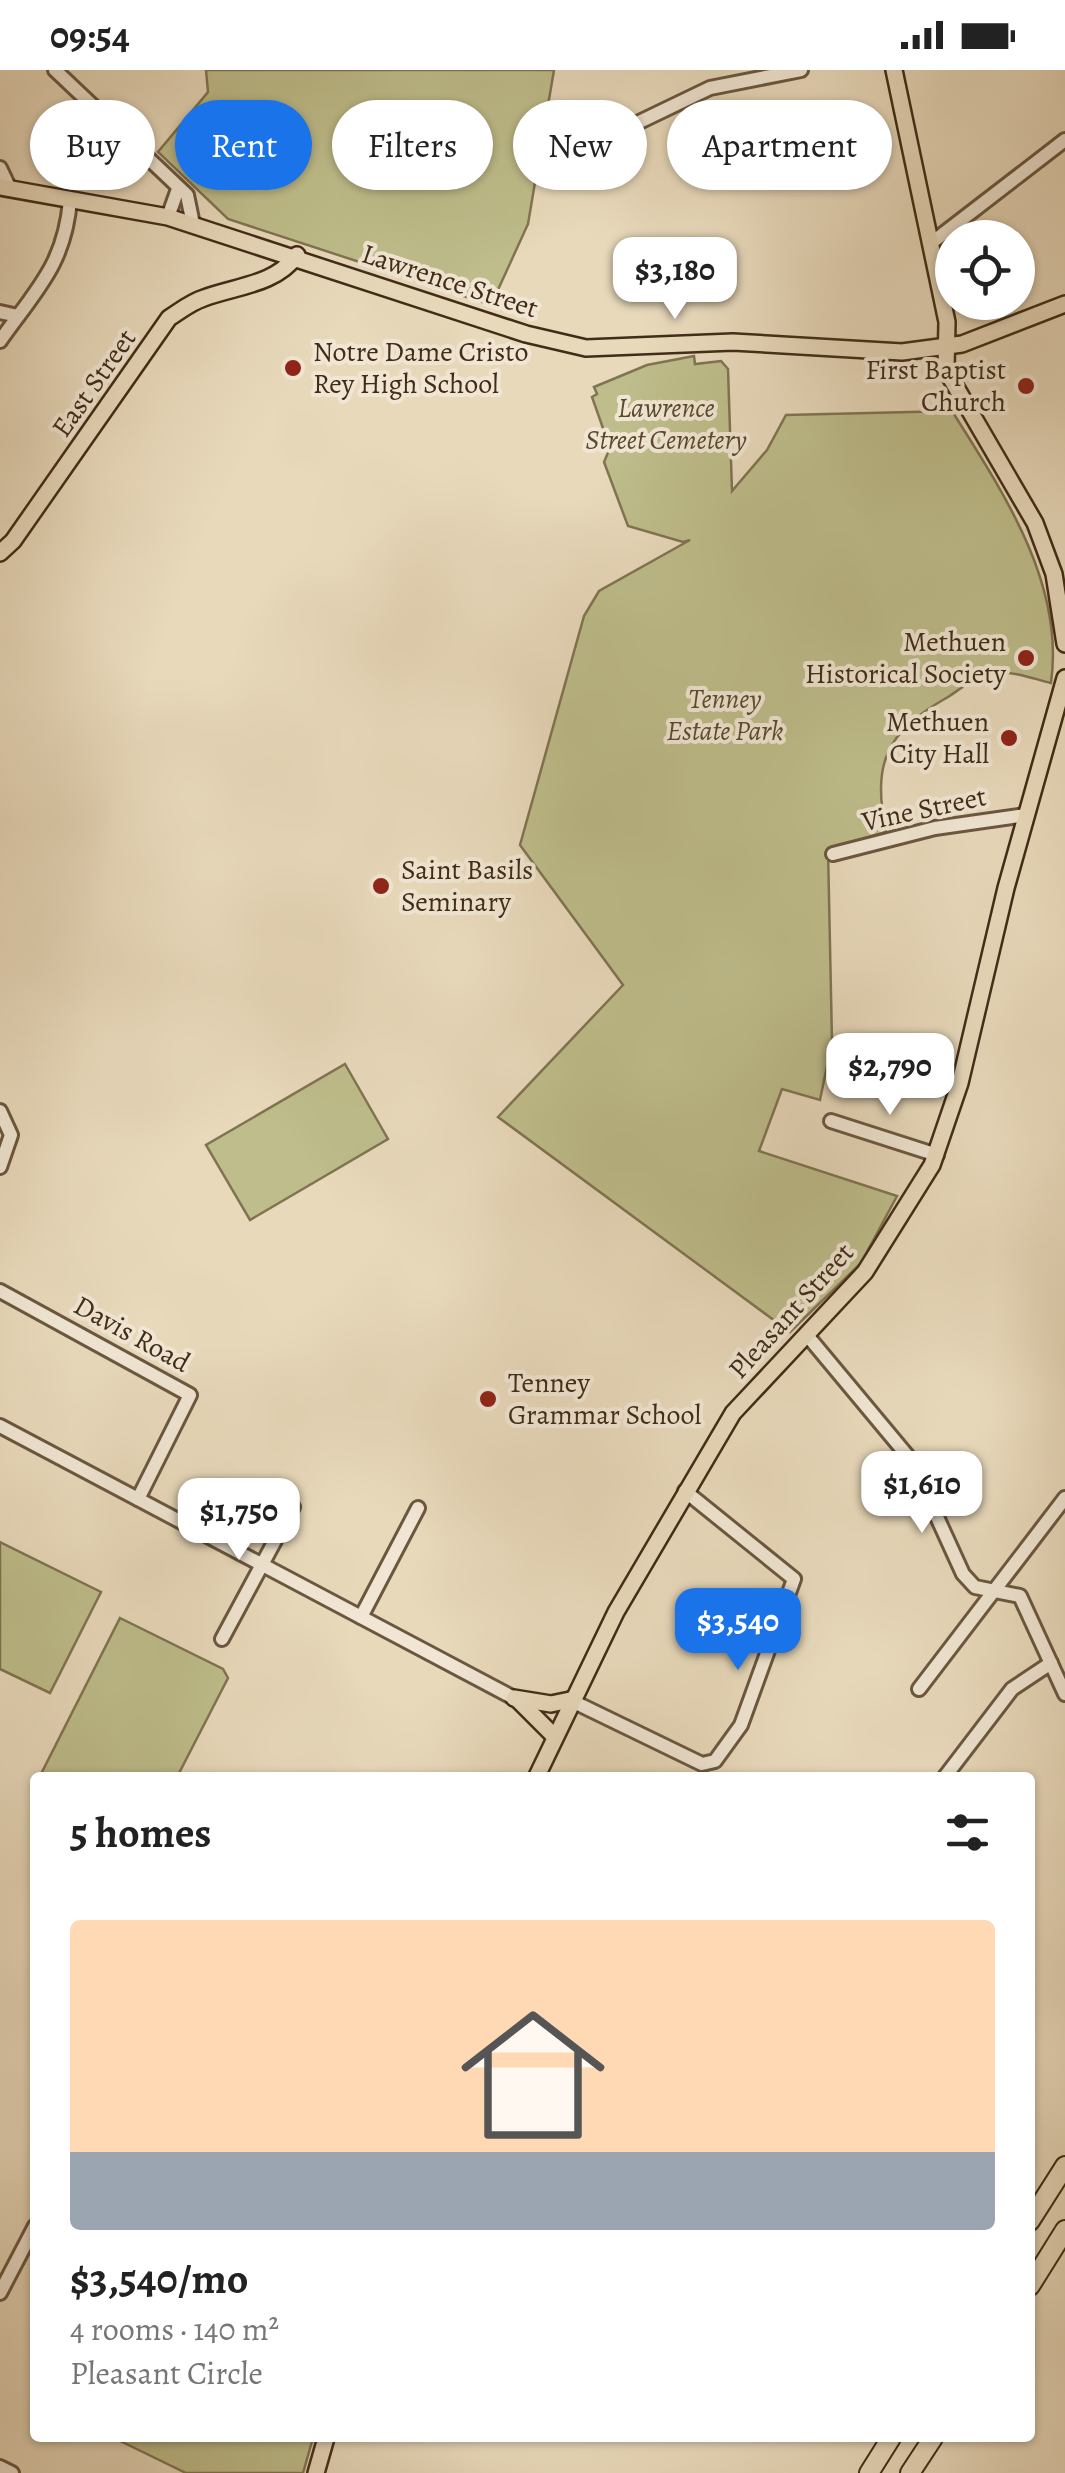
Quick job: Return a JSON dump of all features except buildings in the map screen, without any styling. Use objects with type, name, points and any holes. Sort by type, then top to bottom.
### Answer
[{"type":"highway","points":[[1035,2213],[1065,2166]]},
{"type":"highway","points":[[1035,2278],[1065,2230]]},
{"type":"highway","points":[[869,2473],[889,2442]]},
{"type":"highway","points":[[910,2473],[929,2442]]},
{"type":"main road","points":[[894,70],[947,322],[946,370],[1036,524],[1054,574],[1065,644]]},
{"type":"main road","name":"Lawrence Street","points":[[5,188],[168,217],[270,247],[526,334],[586,348],[725,342],[886,352],[944,348],[1065,304]]},
{"type":"main road","points":[[258,282],[270,247]]},
{"type":"main road","name":"East Street","points":[[0,553],[13,541],[169,318],[200,299],[258,282],[287,268],[297,256]]},
{"type":"main road","name":"Pleasant Street","points":[[539,1772],[570,1700],[685,1491],[733,1414],[865,1272],[936,1154],[960,1083],[1026,815],[1061,704],[1065,678]]},
{"type":"main road","points":[[514,1698],[551,1704],[570,1700]]},
{"type":"main road","points":[[514,1698],[554,1736]]},
{"type":"main road","points":[[316,2473],[325,2442]]},
{"type":"street","points":[[55,70],[175,187]]},
{"type":"street","points":[[647,118],[710,88],[802,70]]},
{"type":"street","points":[[930,244],[1065,140]]},
{"type":"street","points":[[0,168],[5,188]]},
{"type":"street","points":[[168,217],[170,200],[178,190],[187,195],[193,209],[192,224]]},
{"type":"street","points":[[0,341],[67,238],[70,200]]},
{"type":"street","points":[[0,312],[18,316]]},
{"type":"street","name":"Vine Street","points":[[832,854],[935,828],[1026,815]]},
{"type":"street","points":[[0,1110],[10,1135],[1,1163]]},
{"type":"street","points":[[832,1121],[936,1154]]},
{"type":"street","name":"Davis Road","points":[[0,1291],[190,1395],[138,1498]]},
{"type":"street","points":[[806,1334],[911,1460],[963,1574],[975,1587],[1020,1596],[1065,1694]]},
{"type":"street","points":[[0,1426],[514,1698]]},
{"type":"street","points":[[570,1700],[702,1764],[715,1762],[741,1725],[794,1578],[685,1491]]},
{"type":"street","points":[[919,1689],[1065,1498]]},
{"type":"street","points":[[222,1639],[293,1506]]},
{"type":"street","points":[[361,1617],[418,1508]]},
{"type":"street","points":[[949,1772],[1012,1689],[1051,1662]]},
{"type":"street","points":[[0,2293],[30,2236]]},
{"type":"street","points":[[0,2467],[12,2473]]},
{"type":"green space","points":[[206,70],[554,70],[549,100],[513,100],[513,190],[534,190],[528,224],[491,305],[228,219],[198,190],[312,190],[312,100],[201,100],[208,92]]},
{"type":"green space","points":[[175,132],[175,168],[158,152]]},
{"type":"green space","name":"Tenney Estate Park","points":[[694,356],[695,364],[721,361],[728,369],[732,491],[767,450],[786,415],[952,411],[1026,540],[1049,610],[1053,646],[1051,683],[1010,673],[990,674],[910,723],[897,737],[883,768],[886,832],[828,849],[832,1042],[820,1100],[782,1089],[759,1151],[897,1196],[861,1263],[790,1332],[498,1117],[623,985],[520,845],[584,616],[599,591],[690,540],[683,542],[628,526],[604,462],[610,448],[592,397],[597,394],[594,387],[647,365]]},
{"type":"green space","points":[[345,1064],[388,1139],[250,1220],[206,1145]]},
{"type":"green space","points":[[0,1542],[101,1592],[50,1693],[0,1669]]},
{"type":"green space","points":[[120,1618],[223,1669],[228,1678],[180,1772],[42,1772]]},
{"type":"green space","points":[[122,2442],[312,2442],[303,2473],[186,2473]]},
{"type":"place","name":"Notre Dame Cristo Rey High School","points":[[293,368]]},
{"type":"place","name":"First Baptist Church","points":[[1026,386]]},
{"type":"place","name":"Methuen Historical Society","points":[[1026,658]]},
{"type":"place","name":"Methuen City Hall","points":[[1009,738]]},
{"type":"place","name":"Saint Basils Seminary","points":[[381,886]]},
{"type":"place","name":"Tenney Grammar School","points":[[488,1399]]},
{"type":"park label","name":"Lawrence Street Cemetery","points":[[666,424]]}]
